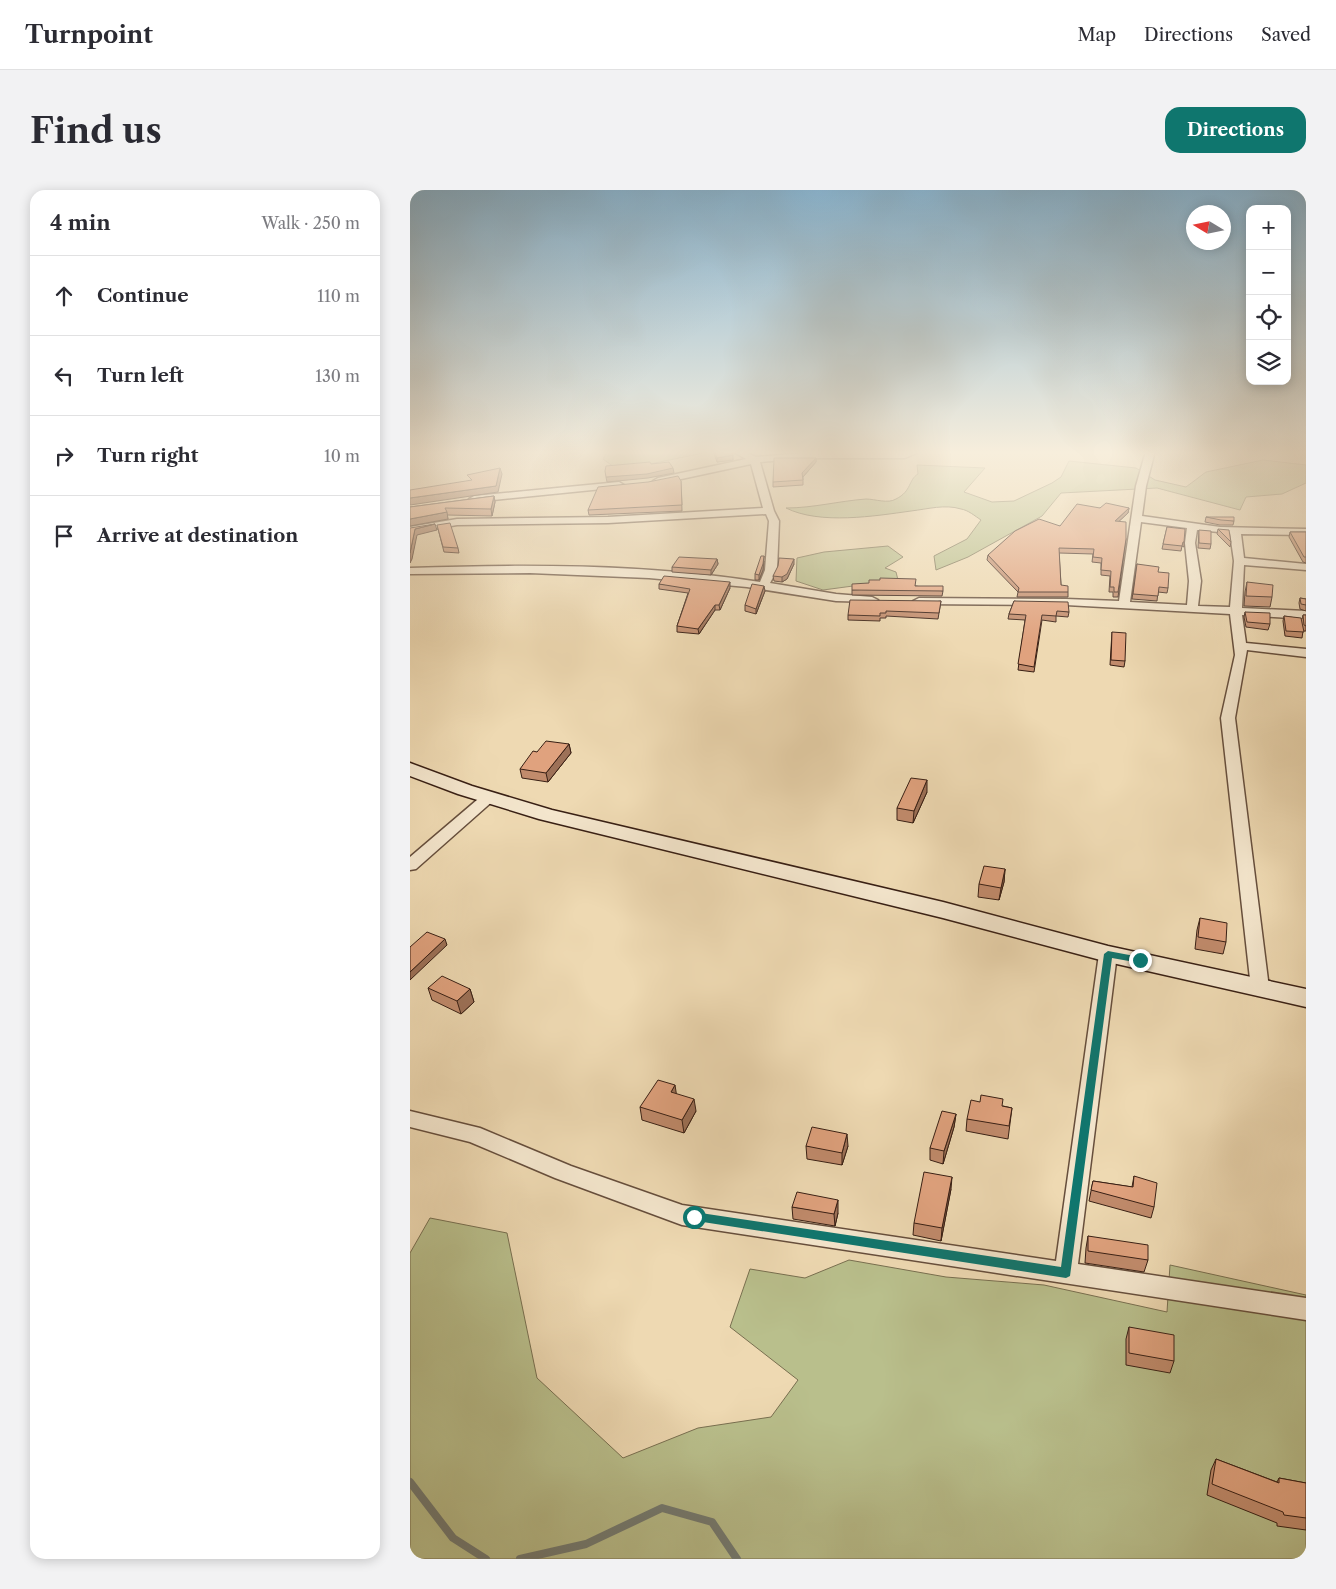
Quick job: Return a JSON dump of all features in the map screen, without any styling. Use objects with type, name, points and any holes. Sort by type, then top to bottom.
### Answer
[{"type":"main road","points":[[410,770],[555,818],[943,910],[1108,954],[1306,998]]},
{"type":"street","points":[[410,530],[457,522],[608,520],[699,515]]},
{"type":"street","points":[[764,585],[771,570],[774,521],[771,515]]},
{"type":"street","points":[[1124,605],[1137,515]]},
{"type":"street","points":[[1137,518],[1192,527],[1235,531],[1306,532]]},
{"type":"street","points":[[1192,527],[1190,543],[1195,582],[1192,608]]},
{"type":"street","points":[[1235,531],[1239,560],[1236,611],[1241,655],[1228,718],[1260,988]]},
{"type":"street","points":[[1239,560],[1306,567]]},
{"type":"street","points":[[410,571],[479,569],[576,570],[648,574],[764,585],[849,600],[882,600]]},
{"type":"street","points":[[910,601],[1066,602],[1306,616]]},
{"type":"street","points":[[1241,646],[1306,653]]},
{"type":"street","points":[[410,865],[489,797]]},
{"type":"street","points":[[1066,1272],[1108,954]]},
{"type":"street","points":[[410,1119],[473,1134],[563,1172],[682,1215],[1306,1309]]},
{"type":"green space","points":[[809,515],[882,515],[848,518]]},
{"type":"green space","points":[[974,515],[1043,515],[968,557],[936,570],[934,556],[967,539],[981,520]]},
{"type":"green space","points":[[888,546],[903,557],[885,568],[896,572],[898,580],[823,590],[796,581],[797,558],[824,552]]},
{"type":"green space","points":[[430,1218],[507,1233],[537,1378],[623,1458],[698,1428],[771,1417],[798,1380],[730,1327],[750,1269],[805,1278],[849,1260],[946,1277],[1044,1285],[1167,1312],[1170,1265],[1306,1295],[1306,1559],[410,1559],[410,1253]]},
{"type":"building","points":[[410,515],[432,515],[410,519]]},
{"type":"building","points":[[1069,515],[1122,515],[1115,521],[1126,522],[1126,539],[1118,592],[1114,592],[1114,587],[1110,587],[1111,571],[1101,570],[1102,558],[1093,557],[1094,549],[1059,548],[1061,585],[1068,586],[1068,592],[1018,592],[1019,588],[988,555],[1015,531],[1039,519],[1060,526]]},
{"type":"building","points":[[1206,517],[1234,517],[1234,521],[1221,520]]},
{"type":"building","points":[[450,523],[458,548],[443,547],[437,525]]},
{"type":"building","points":[[435,524],[415,529],[410,553],[410,528]]},
{"type":"building","points":[[1167,527],[1185,529],[1182,546],[1163,544]]},
{"type":"building","points":[[1218,529],[1229,530],[1231,542]]},
{"type":"building","points":[[1199,530],[1211,531],[1211,544],[1199,543]]},
{"type":"building","points":[[1290,532],[1306,532],[1306,557],[1304,557]]},
{"type":"building","points":[[761,556],[764,556],[759,575],[755,574]]},
{"type":"building","points":[[679,557],[717,559],[711,570],[672,567]]},
{"type":"building","points":[[779,558],[794,559],[787,574],[782,577],[773,576],[778,566]]},
{"type":"building","points":[[1137,564],[1159,567],[1158,572],[1169,573],[1168,588],[1159,587],[1158,596],[1133,594]]},
{"type":"building","points":[[664,576],[730,582],[719,605],[715,605],[698,629],[677,626],[690,589],[659,584]]},
{"type":"building","points":[[880,578],[916,579],[915,586],[943,586],[943,591],[852,590],[852,584],[869,583],[869,580],[880,580]]},
{"type":"building","points":[[1247,582],[1273,585],[1272,597],[1246,596]]},
{"type":"building","points":[[752,584],[764,586],[756,609],[745,605]]},
{"type":"building","points":[[1300,598],[1306,599],[1306,605],[1301,604]]},
{"type":"building","points":[[850,600],[941,601],[939,613],[886,611],[886,613],[880,613],[880,616],[848,615]]},
{"type":"building","points":[[1014,601],[1068,602],[1069,612],[1057,611],[1056,616],[1042,615],[1034,667],[1018,664],[1026,615],[1009,614]]},
{"type":"building","points":[[1245,612],[1270,613],[1270,624],[1247,622]]},
{"type":"building","points":[[1303,615],[1306,615],[1306,626],[1304,625]]},
{"type":"building","points":[[1284,616],[1301,618],[1304,632],[1286,631]]},
{"type":"building","points":[[1112,632],[1126,633],[1125,661],[1111,660]]},
{"type":"building","points":[[546,741],[569,744],[546,773],[520,769],[533,751],[537,752]]},
{"type":"building","points":[[911,778],[927,780],[914,811],[897,808]]},
{"type":"building","points":[[984,866],[1005,869],[1001,888],[979,884]]},
{"type":"building","points":[[1200,918],[1227,923],[1226,942],[1198,937]]},
{"type":"building","points":[[427,932],[445,939],[410,972],[410,947]]},
{"type":"building","points":[[442,976],[470,989],[457,1001],[428,988]]},
{"type":"building","points":[[658,1080],[675,1085],[671,1092],[694,1099],[682,1120],[640,1107]]},
{"type":"building","points":[[981,1095],[1003,1099],[1002,1106],[1012,1108],[1009,1126],[967,1119],[971,1100],[980,1102]]},
{"type":"building","points":[[942,1111],[956,1114],[944,1151],[930,1148]]},
{"type":"building","points":[[812,1127],[847,1134],[842,1153],[806,1146]]},
{"type":"building","points":[[924,1172],[952,1177],[942,1228],[914,1223]]},
{"type":"building","points":[[1134,1176],[1157,1183],[1154,1207],[1091,1190],[1093,1181],[1133,1187]]},
{"type":"building","points":[[797,1192],[838,1200],[834,1214],[792,1207]]},
{"type":"building","points":[[1088,1236],[1148,1245],[1148,1260],[1088,1251]]},
{"type":"building","points":[[1129,1327],[1174,1335],[1174,1361],[1129,1353]]},
{"type":"building","points":[[1216,1459],[1279,1483],[1279,1478],[1306,1483],[1306,1518],[1284,1515],[1283,1512],[1212,1484]]},
{"type":"waterway","points":[[410,1482],[453,1538],[486,1559]]},
{"type":"waterway","points":[[520,1559],[586,1544],[662,1508],[712,1522],[737,1559]]},
{"type":"route","points":[[694,1217],[1066,1272],[1108,954],[1140,960]]}]
